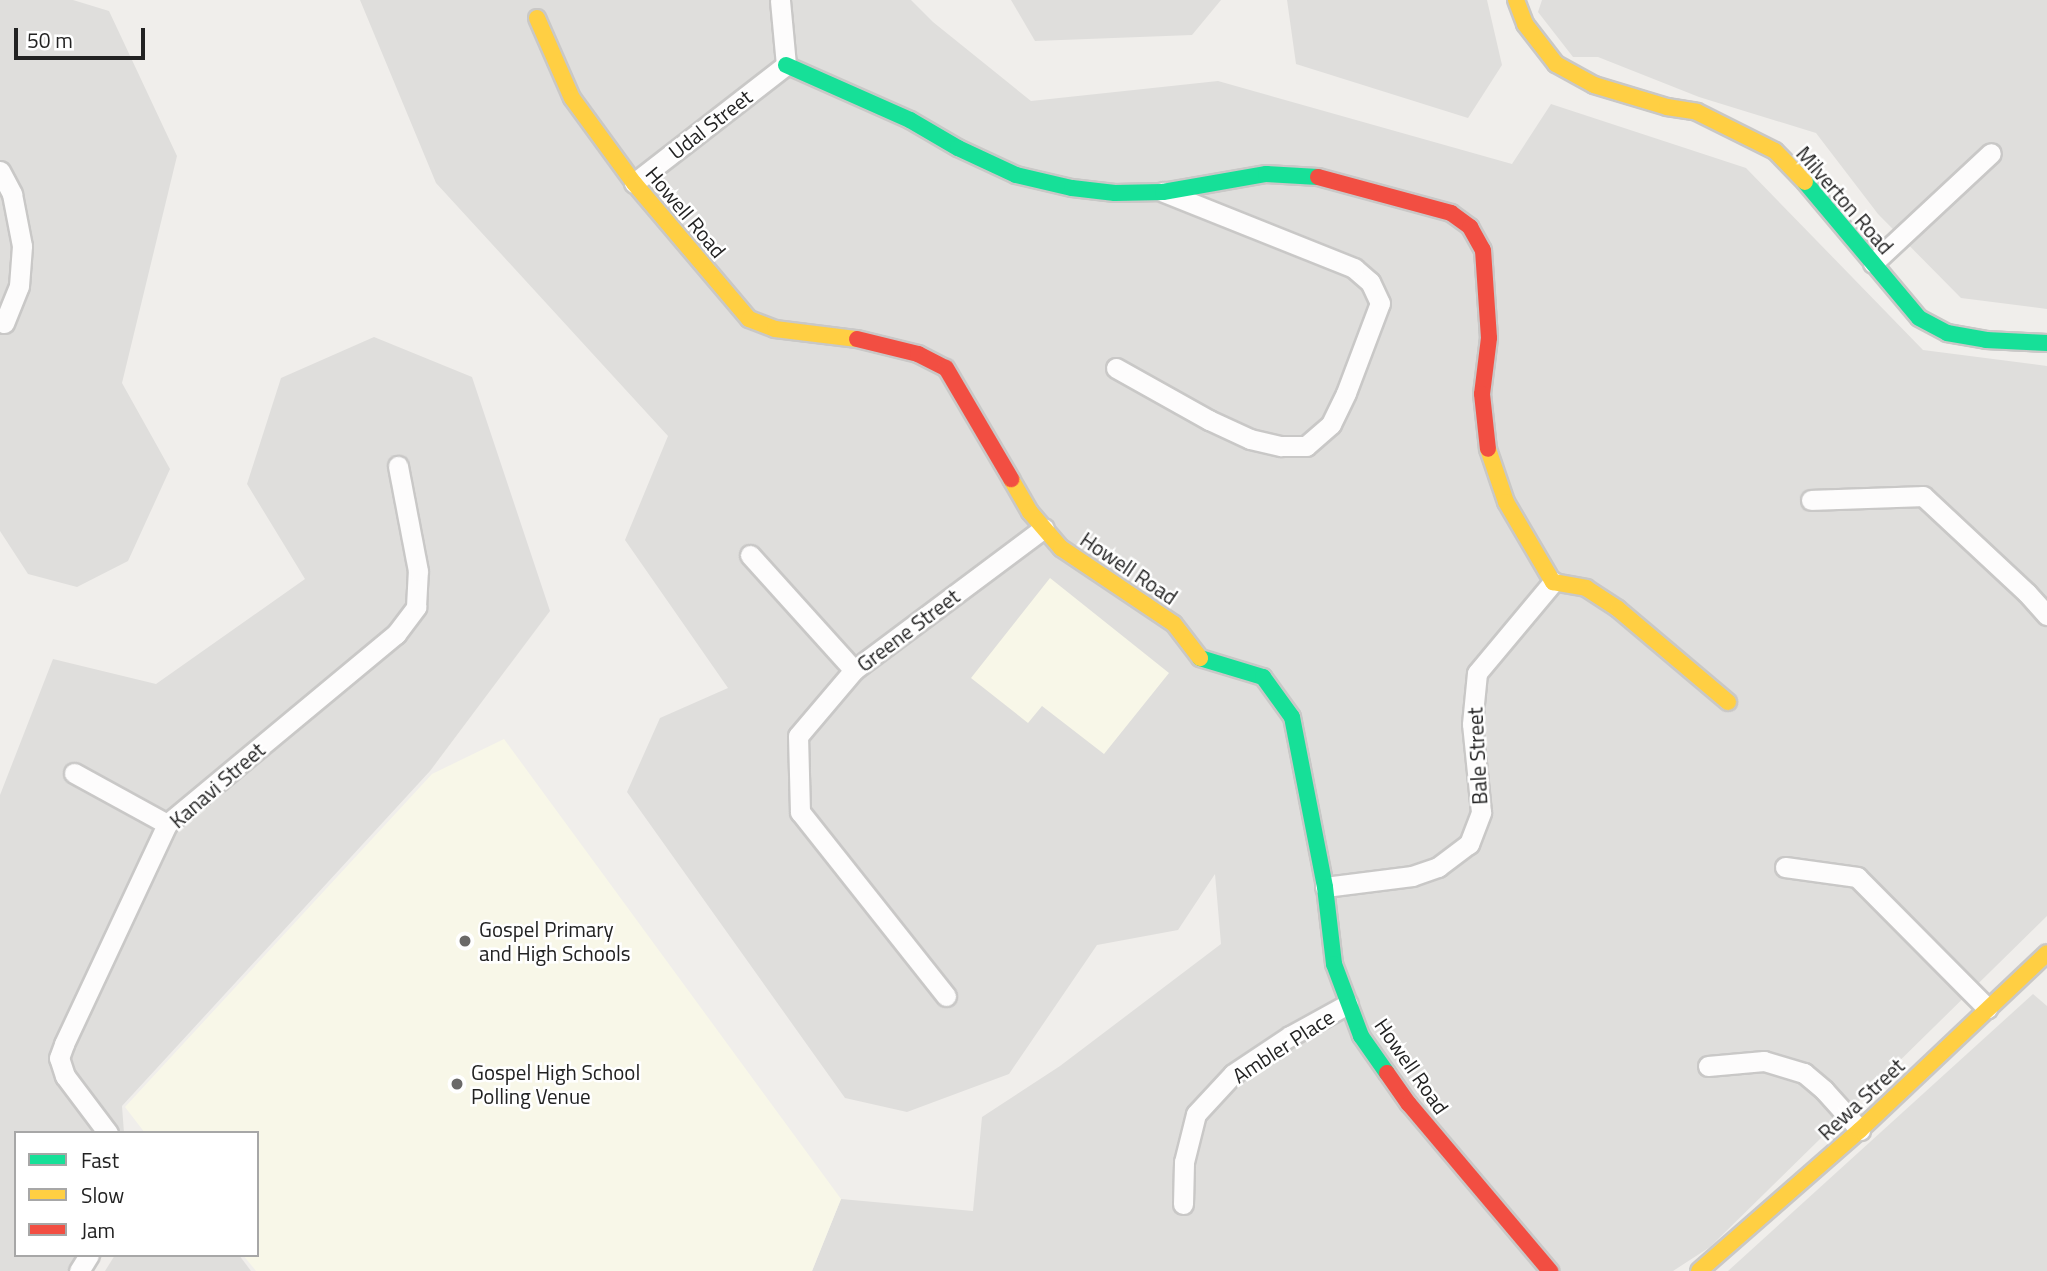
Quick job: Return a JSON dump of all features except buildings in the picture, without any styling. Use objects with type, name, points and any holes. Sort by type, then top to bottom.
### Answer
[{"type":"street","points":[[780,0],[786,65],[910,120],[958,148],[1016,175],[1072,188],[1115,193],[1163,192],[1266,174],[1300,174],[1335,179],[1451,214],[1470,227],[1482,250],[1489,338],[1482,394],[1487,447],[1506,502],[1553,582],[1586,588],[1618,609],[1728,702]]},
{"type":"street","name":"Milverton Road","points":[[1516,0],[1524,24],[1556,64],[1594,85],[1667,107],[1697,112],[1775,151],[1798,173],[1919,318],[1947,333],[1986,340],[2047,343]]},
{"type":"street","name":"Howell Road","points":[[537,18],[572,98],[634,183],[749,319],[775,329],[865,340],[918,354],[946,368],[1030,512],[1062,548],[1174,624],[1201,659],[1263,677],[1292,716],[1325,887],[1334,964],[1361,1036],[1409,1104],[1550,1271]]},
{"type":"street","name":"Udal Street","points":[[634,183],[786,65]]},
{"type":"street","points":[[1873,263],[1991,153]]},
{"type":"street","points":[[0,171],[12,194],[22,246],[19,286],[4,323]]},
{"type":"street","points":[[1116,368],[1209,420],[1250,439],[1281,446],[1306,446],[1331,424],[1346,393],[1380,303],[1370,282],[1354,268],[1163,192]]},
{"type":"street","name":"Kanavi Street","points":[[106,1131],[65,1076],[59,1058],[167,824],[396,634],[416,607],[418,571],[398,466]]},
{"type":"street","points":[[1811,500],[1923,496],[2028,593],[2047,615]]},
{"type":"street","name":"Greene Street","points":[[946,996],[800,812],[798,736],[854,670],[1044,528]]},
{"type":"street","points":[[750,555],[854,670]]},
{"type":"street","name":"Bale Street","points":[[1325,887],[1412,876],[1438,867],[1469,845],[1481,812],[1472,724],[1477,673],[1553,582]]},
{"type":"street","points":[[74,773],[167,824]]},
{"type":"street","points":[[1785,867],[1857,877],[1987,1008]]},
{"type":"street","name":"Rewa Street","points":[[1699,1271],[1860,1130],[2047,953]]},
{"type":"street","name":"Ambler Place","points":[[1183,1204],[1184,1163],[1196,1114],[1233,1074],[1290,1036],[1348,1004]]},
{"type":"street","points":[[1708,1066],[1764,1061],[1804,1073],[1860,1130]]},
{"type":"shaded area","points":[[0,0],[73,0],[109,11],[177,156],[122,383],[170,469],[128,561],[77,587],[28,574],[0,531]]},
{"type":"shaded area","points":[[360,0],[911,0],[933,22],[1031,101],[1218,81],[1512,164],[1551,104],[1746,168],[1923,350],[2047,366],[2047,916],[1710,1247],[1673,1271],[812,1271],[841,1199],[973,1211],[982,1117],[1060,1066],[1221,944],[1215,874],[1178,930],[1097,945],[1009,1074],[907,1112],[845,1098],[627,792],[660,718],[728,688],[625,540],[668,436],[436,183]]},
{"type":"shaded area","points":[[1011,0],[1221,0],[1192,35],[1035,41]]},
{"type":"shaded area","points":[[1287,0],[1487,0],[1502,65],[1468,118],[1296,64]]},
{"type":"shaded area","points":[[1542,0],[2047,0],[2047,309],[1961,298],[1878,214],[1816,133],[1699,97],[1598,57],[1573,57],[1538,12]]},
{"type":"shaded area","points":[[374,337],[472,377],[550,611],[430,771],[122,1106],[124,1131],[14,1131],[14,1257],[79,1257],[71,1271],[0,1271],[0,795],[53,659],[156,684],[305,579],[247,484],[281,378]]},
{"type":"shaded area","points":[[1050,578],[1169,673],[1104,754],[1042,706],[1028,723],[971,678]]},
{"type":"shaded area","name":"Gospel Primary and High Schools","points":[[504,739],[841,1199],[812,1271],[256,1271],[245,1257],[259,1257],[259,1131],[143,1131],[125,1107],[432,774]]},
{"type":"shaded area","points":[[2033,994],[2047,1006],[2047,1271],[1728,1271]]},
{"type":"shaded area","points":[[114,1257],[240,1257],[251,1271],[105,1271]]},
{"type":"traffic: fast","points":[[786,65],[910,120],[958,148],[1016,175],[1072,188],[1115,193],[1163,192],[1266,174],[1318,177]]},
{"type":"traffic: fast","points":[[1805,182],[1919,318],[1947,333],[1986,340],[2047,343]]},
{"type":"traffic: fast","points":[[1200,658],[1263,677],[1292,717],[1325,887],[1334,964],[1361,1036],[1387,1073]]},
{"type":"traffic: slow","points":[[1516,0],[1525,24],[1556,64],[1594,85],[1667,107],[1697,112],[1775,151],[1805,182]]},
{"type":"traffic: slow","points":[[537,18],[572,98],[634,183],[749,319],[775,329],[857,339]]},
{"type":"traffic: slow","points":[[1488,449],[1506,502],[1553,582],[1586,588],[1618,609],[1728,702]]},
{"type":"traffic: slow","points":[[1011,479],[1030,512],[1061,548],[1174,624],[1200,658]]},
{"type":"traffic: slow","points":[[1699,1271],[1860,1130],[2047,953]]},
{"type":"traffic: jam","points":[[1318,177],[1451,213],[1470,227],[1483,250],[1489,338],[1482,394],[1488,449]]},
{"type":"traffic: jam","points":[[857,339],[918,354],[946,368],[1011,479]]},
{"type":"traffic: jam","points":[[1387,1073],[1409,1104],[1550,1271]]},
{"type":"place","name":"Gospel Primary and High Schools","points":[[465,941]]},
{"type":"place","name":"Gospel High School Polling Venue","points":[[457,1084]]}]
